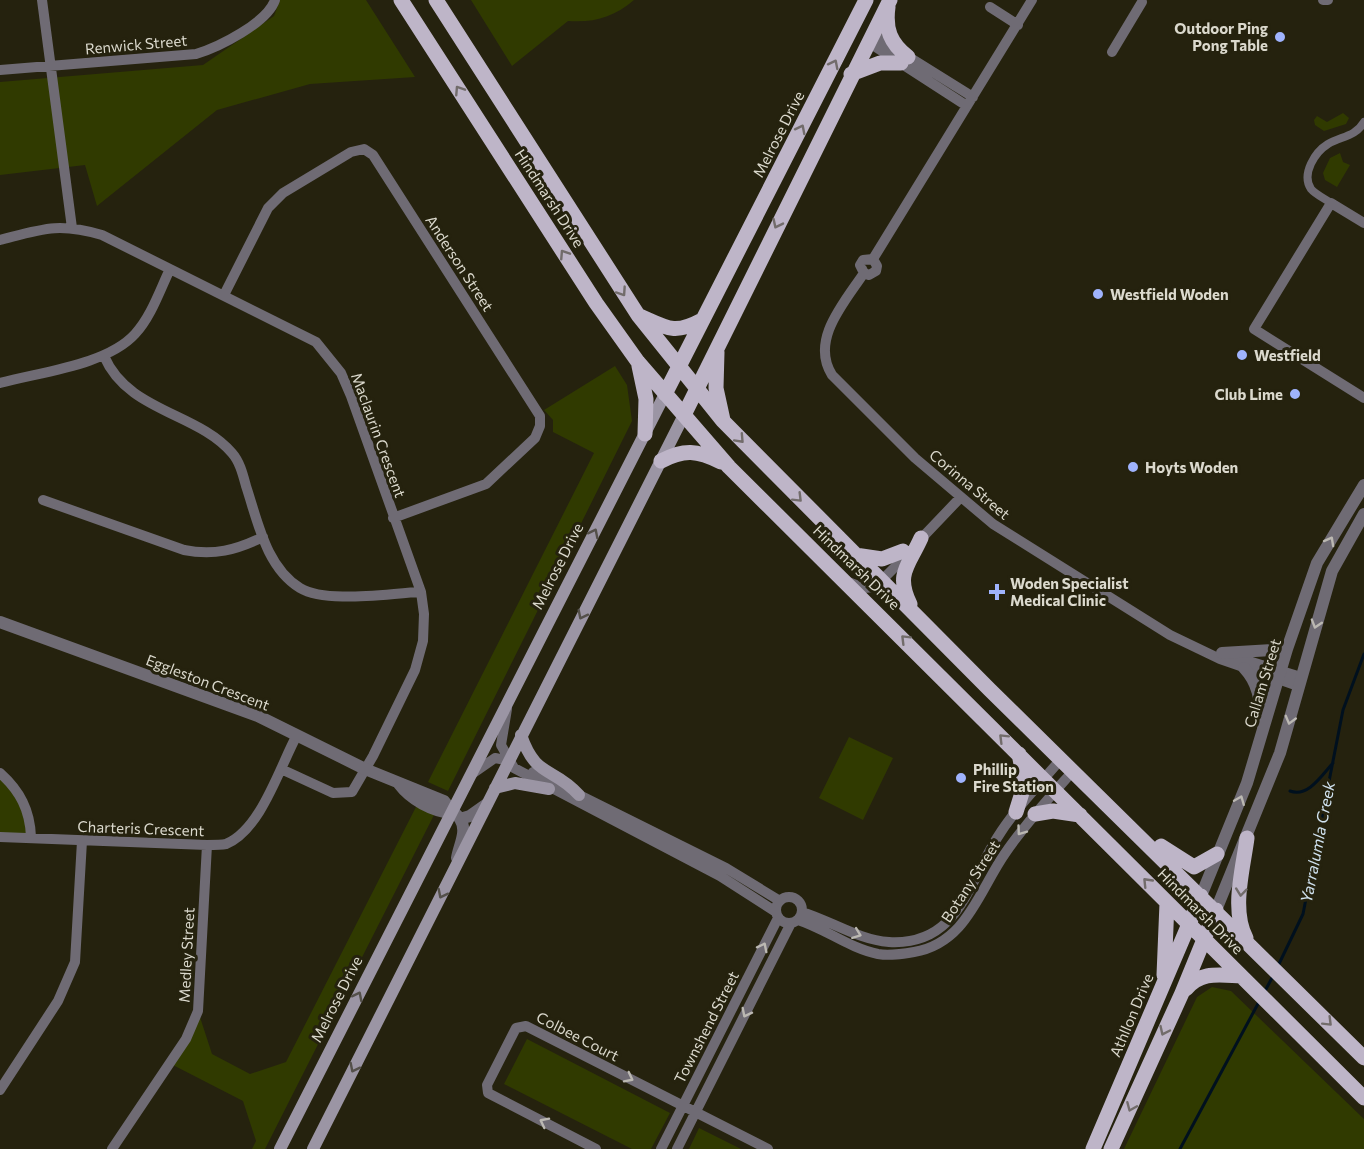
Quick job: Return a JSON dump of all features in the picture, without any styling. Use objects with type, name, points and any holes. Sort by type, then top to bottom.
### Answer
[{"type":"main road","name":"Hindmarsh Drive","points":[[436,0],[638,315],[678,368],[723,421],[855,555],[876,582],[914,612],[1364,1058]]},
{"type":"main road","name":"Melrose Drive","points":[[280,1149],[456,816],[469,777],[866,0]]},
{"type":"main road","points":[[313,1149],[661,461],[889,0]]},
{"type":"main road","points":[[817,96],[831,96],[848,80],[880,63],[905,60],[890,38],[886,20],[889,0]]},
{"type":"main road","name":"Hindmarsh Drive","points":[[406,8],[596,303],[638,362],[665,394],[729,466],[1364,1098]]},
{"type":"main road","points":[[852,28],[870,38]]},
{"type":"main road","points":[[817,96],[830,117]]},
{"type":"main road","points":[[638,315],[674,330],[686,328],[702,320]]},
{"type":"main road","points":[[717,349],[716,388],[723,421]]},
{"type":"main road","points":[[638,362],[646,399],[645,434]]},
{"type":"main road","points":[[661,461],[688,451],[701,452],[729,466]]},
{"type":"main road","points":[[914,612],[903,587],[903,575],[921,538]]},
{"type":"main road","points":[[855,555],[882,560],[903,551]]},
{"type":"main road","points":[[521,735],[528,756],[540,769],[568,783],[579,795]]},
{"type":"main road","points":[[1016,812],[1024,783],[1019,754]]},
{"type":"main road","points":[[495,788],[515,783],[549,789]]},
{"type":"main road","points":[[1035,814],[1053,811],[1080,815]]},
{"type":"main road","points":[[1126,822],[1194,867],[1217,854]]},
{"type":"main road","points":[[1246,838],[1240,926],[1249,943]]},
{"type":"main road","name":"Athllon Drive","points":[[1093,1149],[1201,896]]},
{"type":"main road","points":[[1163,984],[1167,903]]},
{"type":"main road","points":[[1111,1149],[1182,993],[1216,910]]},
{"type":"main road","points":[[1182,993],[1198,977],[1210,974],[1244,979]]},
{"type":"street","points":[[42,0],[72,228]]},
{"type":"street","name":"Renwick Street","points":[[0,70],[195,54],[210,50],[262,19],[270,11],[275,0]]},
{"type":"street","name":"Corinna Street","points":[[1032,0],[873,259],[877,266],[876,271],[868,275],[864,273],[830,327],[824,346],[826,365],[860,403],[959,499],[993,524],[1061,570],[1170,635],[1244,668],[1279,675]]},
{"type":"street","points":[[1323,0],[1328,0]]},
{"type":"street","points":[[1112,52],[1142,2]]},
{"type":"street","points":[[990,7],[1017,25]]},
{"type":"street","points":[[870,38],[970,101]]},
{"type":"street","points":[[1364,122],[1350,136],[1330,143],[1320,151],[1311,164],[1307,176],[1311,189],[1364,223]]},
{"type":"street","name":"Anderson Street","points":[[224,295],[268,208],[283,193],[351,152],[364,149],[373,155],[537,409],[540,426],[535,438],[486,484],[393,518]]},
{"type":"street","points":[[1330,203],[1254,329],[1364,398]]},
{"type":"street","name":"Maclaurin Crescent","points":[[0,240],[49,227],[72,228],[102,235],[316,342],[331,357],[351,396],[421,592],[423,641],[418,661],[352,792],[340,794],[281,769]]},
{"type":"street","points":[[0,383],[104,356],[120,347],[143,324],[171,269]]},
{"type":"street","points":[[104,356],[109,368],[145,401],[208,434],[233,454],[241,468],[263,537],[287,579],[303,589],[323,596],[421,592]]},
{"type":"street","name":"Callam Street","points":[[1201,896],[1247,783],[1287,649],[1317,563],[1364,485]]},
{"type":"street","points":[[846,581],[876,582],[959,499]]},
{"type":"street","points":[[43,500],[184,550],[204,554],[225,552],[263,537]]},
{"type":"street","points":[[1216,910],[1280,753],[1332,571],[1364,514]]},
{"type":"street","points":[[871,606],[876,582],[903,551],[921,538]]},
{"type":"street","name":"Eggleston Crescent","points":[[0,622],[225,703],[399,784],[406,793],[438,812],[456,816]]},
{"type":"street","points":[[1222,653],[1287,649]]},
{"type":"street","name":"Corinna Street","points":[[1205,651],[1222,653],[1299,681]]},
{"type":"street","points":[[1244,668],[1254,678],[1258,689],[1263,732]]},
{"type":"street","points":[[469,777],[491,759],[508,760],[726,868],[780,901],[788,897],[795,898],[801,904],[797,919],[777,915],[720,876],[517,771],[508,760],[501,740],[507,703]]},
{"type":"street","name":"Charteris Crescent","points":[[0,837],[226,844],[243,831],[258,814],[297,735]]},
{"type":"street","name":"Botany Street","points":[[797,919],[887,942],[909,941],[933,933],[945,925],[961,907],[997,839],[1016,812],[1061,759]]},
{"type":"street","name":"Botany Street","points":[[797,919],[877,954],[903,954],[934,946],[957,931],[967,919],[1004,854],[1073,771]]},
{"type":"street","points":[[0,773],[22,796],[28,814],[31,837]]},
{"type":"street","points":[[457,865],[463,836],[456,816],[470,816],[487,804]]},
{"type":"street","points":[[0,1090],[58,1001],[75,962],[82,841]]},
{"type":"street","name":"Medley Street","points":[[112,1149],[186,1039],[198,1011],[207,845]]},
{"type":"street","name":"Townshend Street","points":[[661,1149],[777,915],[780,901]]},
{"type":"street","name":"Townshend Street","points":[[677,1149],[797,919]]},
{"type":"street","name":"Colbee Court","points":[[596,1149],[488,1093],[487,1086],[516,1028],[526,1026],[768,1149]]},
{"type":"green space","points":[[280,0],[366,0],[415,77],[310,84],[217,110],[97,206],[85,165],[0,175],[0,82],[203,65],[274,16]]},
{"type":"green space","points":[[471,0],[634,0],[619,11],[603,18],[568,21],[512,66]]},
{"type":"green space","points":[[1343,113],[1349,118],[1346,124],[1324,131],[1315,125],[1314,120],[1317,116],[1327,122]]},
{"type":"green space","points":[[1340,153],[1343,162],[1350,165],[1337,187],[1325,180],[1323,173],[1330,158]]},
{"type":"green space","points":[[615,366],[627,385],[632,421],[448,791],[428,782],[594,453],[553,432],[553,420],[544,410]]},
{"type":"green space","points":[[849,737],[893,758],[863,820],[819,798]]},
{"type":"green space","points":[[0,773],[22,796],[31,837],[0,837]]},
{"type":"green space","points":[[418,803],[434,815],[265,1149],[252,1149],[256,1141],[243,1101],[169,1063],[198,1011],[212,1054],[250,1074],[286,1062]]},
{"type":"green space","points":[[1212,987],[1231,991],[1364,1119],[1364,1149],[1124,1149],[1197,997]]},
{"type":"green space","points":[[527,1039],[670,1113],[651,1149],[632,1149],[504,1084]]},
{"type":"green space","points":[[699,1128],[741,1149],[689,1149]]},
{"type":"waterway","name":"Yarralumla Creek","points":[[1277,968],[1303,914],[1343,710],[1364,654]]},
{"type":"waterway","points":[[1290,791],[1297,792],[1309,788],[1333,763]]},
{"type":"waterway","name":"Yarralumla Creek","points":[[1265,991],[1273,976]]},
{"type":"waterway","name":"Yarralumla Creek","points":[[1180,1149],[1260,1000]]},
{"type":"place","name":"Outdoor Ping Pong Table","points":[[1280,37]]},
{"type":"place","name":"Westfield Woden","points":[[1098,294]]},
{"type":"place","name":"Westfield","points":[[1242,355]]},
{"type":"place","name":"Club Lime","points":[[1295,394]]},
{"type":"place","name":"Hoyts Woden","points":[[1133,467]]},
{"type":"place","name":"Woden Specialist Medical Clinic","points":[[997,592]]},
{"type":"place","name":"Phillip Fire Station","points":[[961,778]]}]
